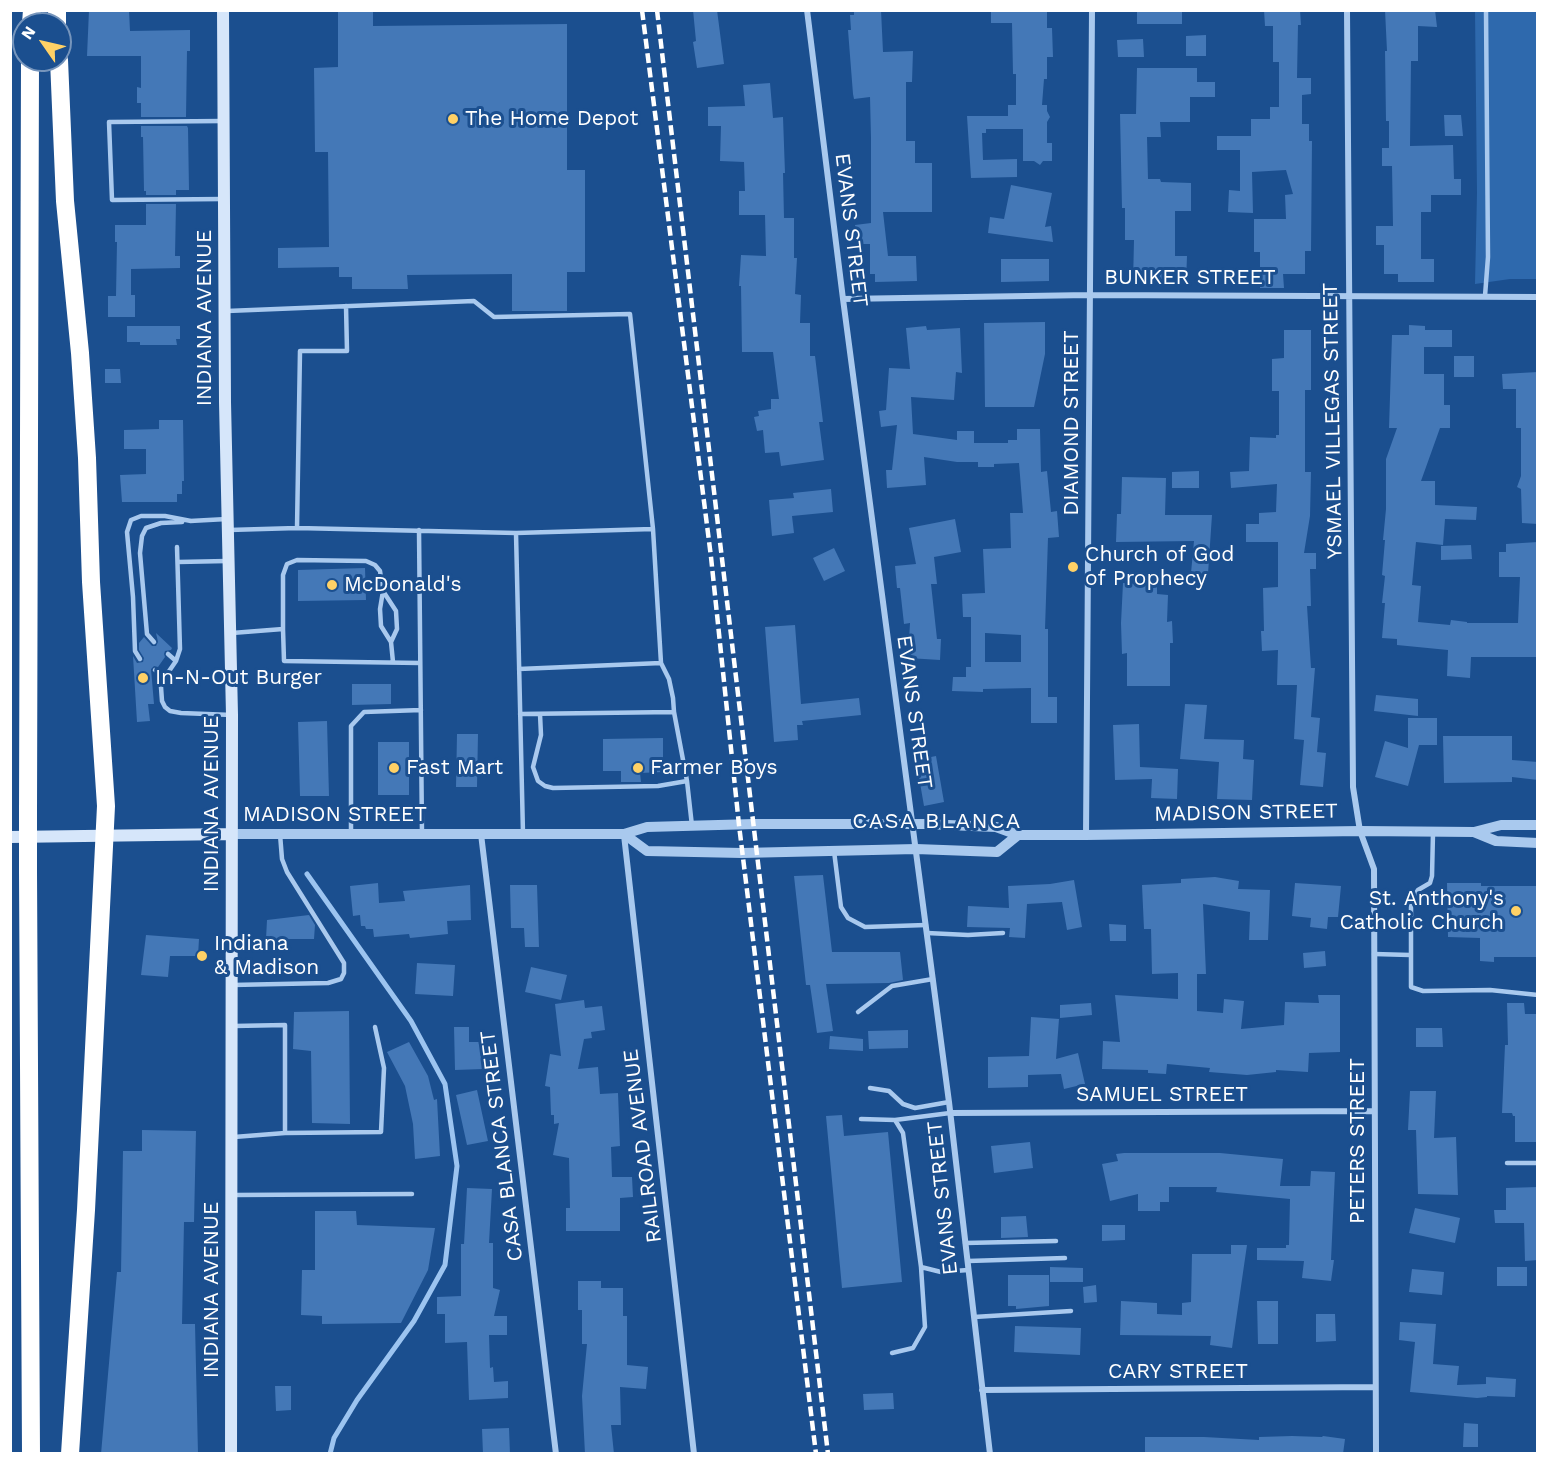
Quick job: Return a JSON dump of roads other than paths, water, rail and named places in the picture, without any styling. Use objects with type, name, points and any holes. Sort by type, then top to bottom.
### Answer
[{"type":"highway","points":[[30,72],[28,871],[32,1454]]},
{"type":"highway","points":[[59,72],[64,201],[80,353],[106,806],[70,1454]]},
{"type":"main road","name":"INDIANA AVENUE","points":[[223,10],[221,199],[232,715],[231,1454]]},
{"type":"main road","name":"MADISON STREET","points":[[10,837],[231,834]]},
{"type":"street","name":"EVANS STREET","points":[[807,10],[949,1102],[990,1454]]},
{"type":"street","name":"DIAMOND STREET","points":[[1086,835],[1092,10]]},
{"type":"street","name":"YSMAEL VILLEGAS STREET","points":[[1347,10],[1353,787],[1360,831]]},
{"type":"street","name":"BUNKER STREET","points":[[843,299],[1089,295],[1538,297]]},
{"type":"street","name":"MADISON STREET","points":[[231,834],[624,834],[647,827],[912,824],[996,827],[1018,835],[1086,835],[1474,831],[1501,825],[1538,825]]},
{"type":"street","name":"PETERS STREET","points":[[1360,831],[1374,869],[1376,1454]]},
{"type":"street","name":"MADISON STREET","points":[[1474,831],[1496,841],[1538,843]]},
{"type":"street","name":"CASA BLANCA STREET","points":[[481,834],[556,1454]]},
{"type":"street","points":[[624,834],[647,851],[742,853],[916,849],[997,852],[1018,835]]},
{"type":"street","name":"RAILROAD AVENUE","points":[[624,834],[694,1454]]},
{"type":"street","name":"SAMUEL STREET","points":[[950,1113],[1374,1111]]},
{"type":"street","name":"CARY STREET","points":[[981,1390],[1375,1387]]},
{"type":"lane","points":[[1485,296],[1488,256],[1486,10]]},
{"type":"lane","points":[[221,121],[109,122],[112,200],[221,199]]},
{"type":"lane","points":[[224,311],[474,301],[494,317],[630,314],[653,529],[661,663],[669,679],[687,782],[692,826]]},
{"type":"lane","points":[[297,528],[300,351],[347,351],[346,306]]},
{"type":"lane","points":[[140,659],[135,651],[127,532],[131,520],[141,516],[165,516],[227,525],[297,528],[516,533],[653,529]]},
{"type":"lane","points":[[154,642],[147,634],[140,553],[142,536],[146,528],[161,523],[191,521]]},
{"type":"lane","points":[[419,530],[422,834]]},
{"type":"lane","points":[[516,533],[523,834]]},
{"type":"lane","points":[[177,547],[180,649],[177,661],[165,677],[161,687],[162,701],[170,711],[232,715]]},
{"type":"lane","points":[[392,642],[381,626],[380,609],[383,591],[380,571],[375,565],[366,561],[297,560],[287,564],[283,575],[284,661],[420,663]]},
{"type":"lane","points":[[178,562],[227,561]]},
{"type":"lane","points":[[383,591],[396,611],[397,629],[392,642],[393,662]]},
{"type":"lane","points":[[229,633],[283,629]]},
{"type":"lane","points":[[168,654],[177,661]]},
{"type":"lane","points":[[519,669],[661,663]]},
{"type":"lane","points":[[155,669],[165,677]]},
{"type":"lane","points":[[351,834],[351,726],[364,712],[421,710]]},
{"type":"lane","points":[[520,714],[674,712]]},
{"type":"lane","points":[[540,714],[541,735],[533,767],[538,781],[544,786],[553,788],[658,786],[687,782]]},
{"type":"lane","points":[[1433,831],[1430,883],[1418,890],[1411,900],[1411,987],[1416,990],[1490,990],[1538,995]]},
{"type":"lane","points":[[231,985],[328,983],[341,979],[344,973],[344,963],[287,872],[282,860],[280,834]]},
{"type":"lane","points":[[834,851],[841,907],[848,918],[865,927],[927,929],[968,935],[1003,933]]},
{"type":"lane","points":[[1374,954],[1410,955]]},
{"type":"lane","points":[[858,1011],[891,986],[933,979]]},
{"type":"lane","points":[[231,1027],[285,1025],[285,1133]]},
{"type":"lane","points":[[231,1137],[285,1133],[381,1132],[384,1068],[375,1027]]},
{"type":"lane","points":[[870,1088],[889,1091],[903,1104],[915,1107],[949,1102]]},
{"type":"lane","points":[[861,1119],[896,1120],[950,1113]]},
{"type":"lane","points":[[892,1353],[913,1348],[925,1327],[921,1267],[903,1133],[896,1120]]},
{"type":"lane","points":[[1507,1163],[1538,1162]]},
{"type":"lane","points":[[231,1195],[412,1194]]},
{"type":"lane","points":[[965,1243],[1056,1241]]},
{"type":"lane","points":[[968,1261],[1065,1258]]},
{"type":"lane","points":[[921,1267],[941,1272],[968,1270]]},
{"type":"lane","points":[[974,1317],[1071,1311]]},
{"type":"waterway","points":[[307,874],[411,1021],[445,1084],[457,1166],[445,1265],[414,1321],[357,1400],[334,1438],[330,1454]]},
{"type":"railway","points":[[642,10],[711,557],[739,825],[816,1454]]},
{"type":"railway","points":[[657,10],[828,1454]]},
{"type":"place","name":"The Home Depot","points":[[453,119]]},
{"type":"place","name":"Church of God of Prophecy","points":[[1073,567]]},
{"type":"place","name":"McDonald's","points":[[332,585]]},
{"type":"place","name":"In-N-Out Burger","points":[[143,678]]},
{"type":"place","name":"Fast Mart","points":[[394,768]]},
{"type":"place","name":"Farmer Boys","points":[[638,768]]},
{"type":"place","name":"St. Anthony's Catholic Church","points":[[1516,911]]},
{"type":"place","name":"Indiana & Madison","points":[[202,956]]},
{"type":"district","name":"CASA BLANCA","points":[[937,822]]}]
